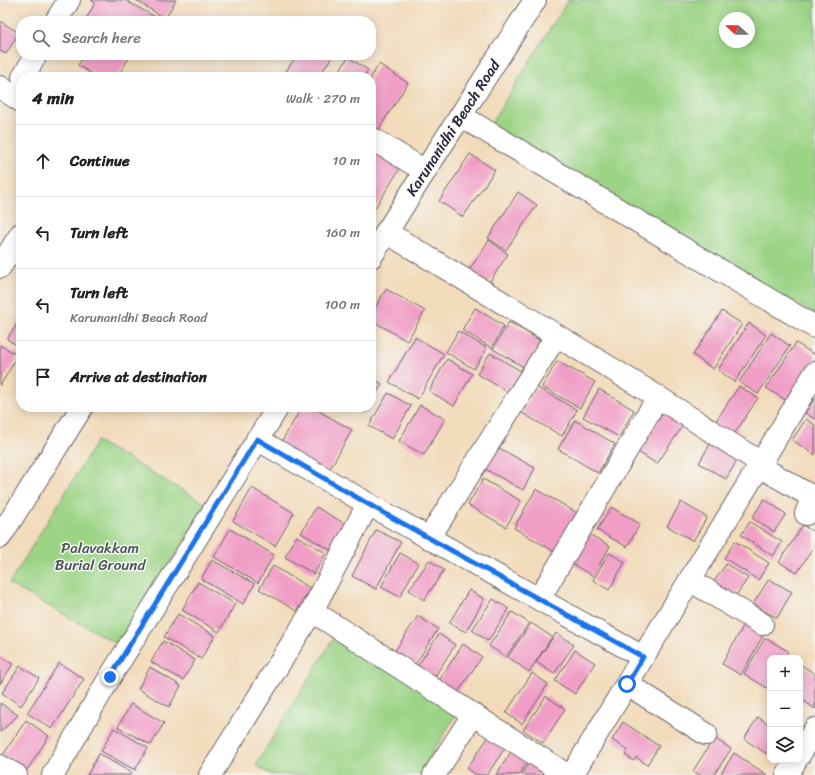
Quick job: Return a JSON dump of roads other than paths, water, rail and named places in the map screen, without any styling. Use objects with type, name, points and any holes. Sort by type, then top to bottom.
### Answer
[{"type":"street","points":[[59,16],[69,0]]},
{"type":"street","name":"Karunanidhi Beach Road","points":[[376,249],[535,0]]},
{"type":"street","points":[[25,72],[33,60]]},
{"type":"street","points":[[461,116],[815,327]]},
{"type":"street","points":[[376,141],[425,171]]},
{"type":"street","points":[[386,232],[658,397],[760,465],[809,495],[811,502],[806,514]]},
{"type":"street","points":[[0,267],[16,242]]},
{"type":"street","points":[[429,538],[556,336]]},
{"type":"street","points":[[572,775],[815,373]]},
{"type":"street","points":[[539,599],[658,397]]},
{"type":"street","points":[[0,537],[79,412]]},
{"type":"street","points":[[53,775],[110,677],[275,412]]},
{"type":"street","points":[[257,439],[368,504],[643,657]]},
{"type":"street","points":[[215,773],[312,611],[368,504]]},
{"type":"street","points":[[690,580],[762,624]]},
{"type":"street","points":[[312,611],[567,775]]},
{"type":"street","points":[[627,684],[706,734]]},
{"type":"street","points":[[434,775],[473,715]]},
{"type":"street","points":[[803,749],[815,729]]},
{"type":"street","points":[[787,775],[794,763]]},
{"type":"street","points":[[0,766],[16,775]]},
{"type":"park label","name":"Palavakkam Burial Ground","points":[[100,556]]}]
